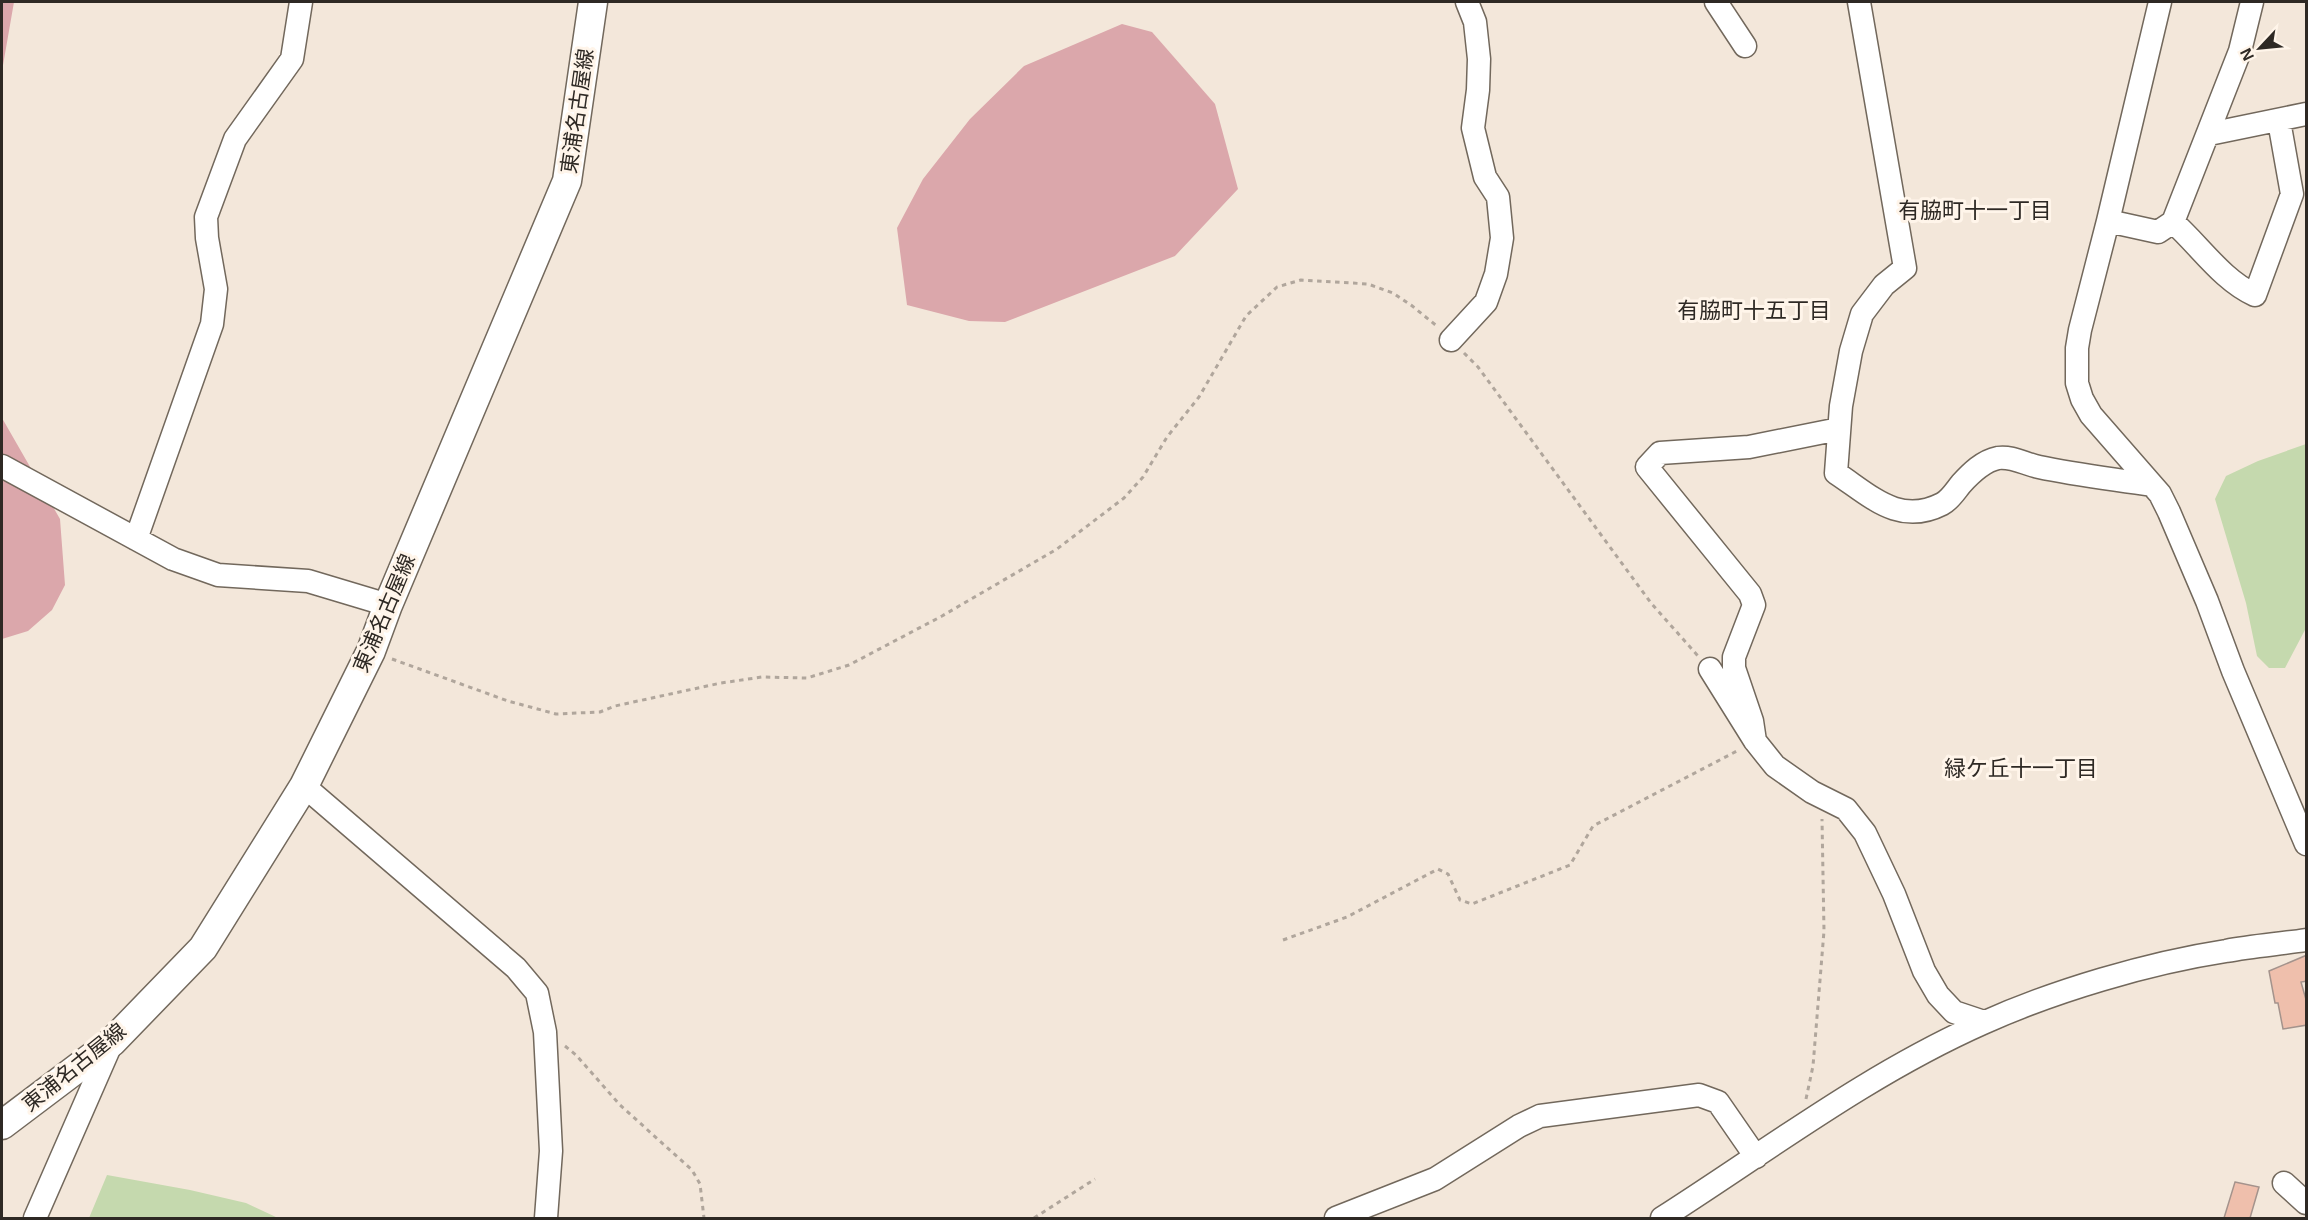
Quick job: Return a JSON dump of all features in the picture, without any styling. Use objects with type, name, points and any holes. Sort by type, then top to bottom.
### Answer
[{"type":"main road","name":"東浦名古屋線","points":[[2,1125],[112,1042],[204,948],[304,786],[371,651],[388,605],[567,181],[593,2]]},
{"type":"street","points":[[136,539],[212,324],[216,289],[207,238],[206,217],[235,139],[292,58],[301,2]]},
{"type":"street","points":[[1451,340],[1486,302],[1496,274],[1502,238],[1498,197],[1485,177],[1473,128],[1479,59],[1475,21],[1467,2]]},
{"type":"street","points":[[1716,2],[1745,45]]},
{"type":"street","points":[[1859,2],[1905,268],[1884,285],[1862,314],[1851,351],[1839,429],[1836,472],[1901,512],[1919,512],[1944,503],[1972,472],[1998,458],[2152,485]]},
{"type":"street","points":[[2160,2],[2080,330],[2077,348],[2077,383],[2082,399],[2091,415],[2160,494],[2169,512],[2207,601],[2233,671],[2300,814],[2307,844]]},
{"type":"street","points":[[2108,221],[2158,232],[2173,222],[2240,51],[2248,26],[2252,2]]},
{"type":"street","points":[[2209,134],[2307,114]]},
{"type":"street","points":[[2173,222],[2241,288],[2255,295],[2292,194],[2279,121]]},
{"type":"street","points":[[1755,741],[1752,721],[1734,669],[1734,657],[1754,605],[1750,594],[1647,467],[1660,453],[1749,447],[1839,429]]},
{"type":"street","points":[[2,466],[173,559],[218,575],[308,581],[388,605]]},
{"type":"street","points":[[1710,669],[1755,741],[1775,766],[1821,796],[1846,808],[1865,833],[1894,894],[1924,971],[1938,995],[1954,1012],[1984,1022]]},
{"type":"street","points":[[304,786],[516,968],[537,993],[545,1032],[551,1151],[546,1218]]},
{"type":"street","points":[[1662,1218],[1865,1085],[1949,1038],[1984,1022],[2042,1000],[2132,971],[2224,951],[2307,940]]},
{"type":"street","points":[[35,1218],[112,1042]]},
{"type":"street","points":[[1336,1218],[1435,1179],[1519,1126],[1540,1116],[1699,1095],[1718,1102],[1756,1156]]},
{"type":"street","points":[[2284,1184],[2307,1203]]},
{"type":"path","points":[[371,651],[508,701],[556,714],[600,712],[615,706],[721,683],[762,677],[807,678],[849,665],[942,616],[1057,549],[1124,498],[1143,477],[1167,437],[1199,397],[1246,315],[1277,286],[1301,280],[1368,284],[1393,293],[1411,305],[1451,340],[1478,368],[1651,603],[1710,669]]},
{"type":"path","points":[[1283,940],[1347,917],[1438,869],[1448,874],[1460,900],[1472,904],[1570,865],[1593,826],[1755,741]]},
{"type":"path","points":[[1800,1127],[1813,1066],[1824,931],[1821,796]]},
{"type":"path","points":[[545,1032],[576,1054],[620,1106],[692,1170],[700,1184],[704,1218]]},
{"type":"path","points":[[1034,1218],[1095,1179]]},
{"type":"shaded area","points":[[2,2],[14,2],[2,71]]},
{"type":"shaded area","points":[[1122,24],[1152,32],[1215,104],[1238,189],[1175,256],[1005,322],[969,321],[907,305],[897,228],[923,179],[970,119],[1024,66]]},
{"type":"shaded area","points":[[2,418],[60,519],[65,585],[52,610],[28,631],[2,639]]},
{"type":"shaded area","points":[[2306,444],[2306,628],[2285,668],[2269,668],[2257,656],[2246,603],[2215,499],[2226,476],[2258,461]]},
{"type":"shaded area","points":[[107,1175],[246,1203],[278,1218],[89,1218]]},
{"type":"building","points":[[2307,955],[2307,981],[2301,982],[2307,1003],[2307,1025],[2283,1029],[2269,971]]},
{"type":"building","points":[[2235,1182],[2259,1187],[2250,1218],[2224,1218]]},
{"type":"district","name":"有脇町十一丁目","points":[[1975,210]]},
{"type":"district","name":"有脇町十五丁目","points":[[1754,310]]},
{"type":"district","name":"緑ケ丘十一丁目","points":[[2021,768]]}]
